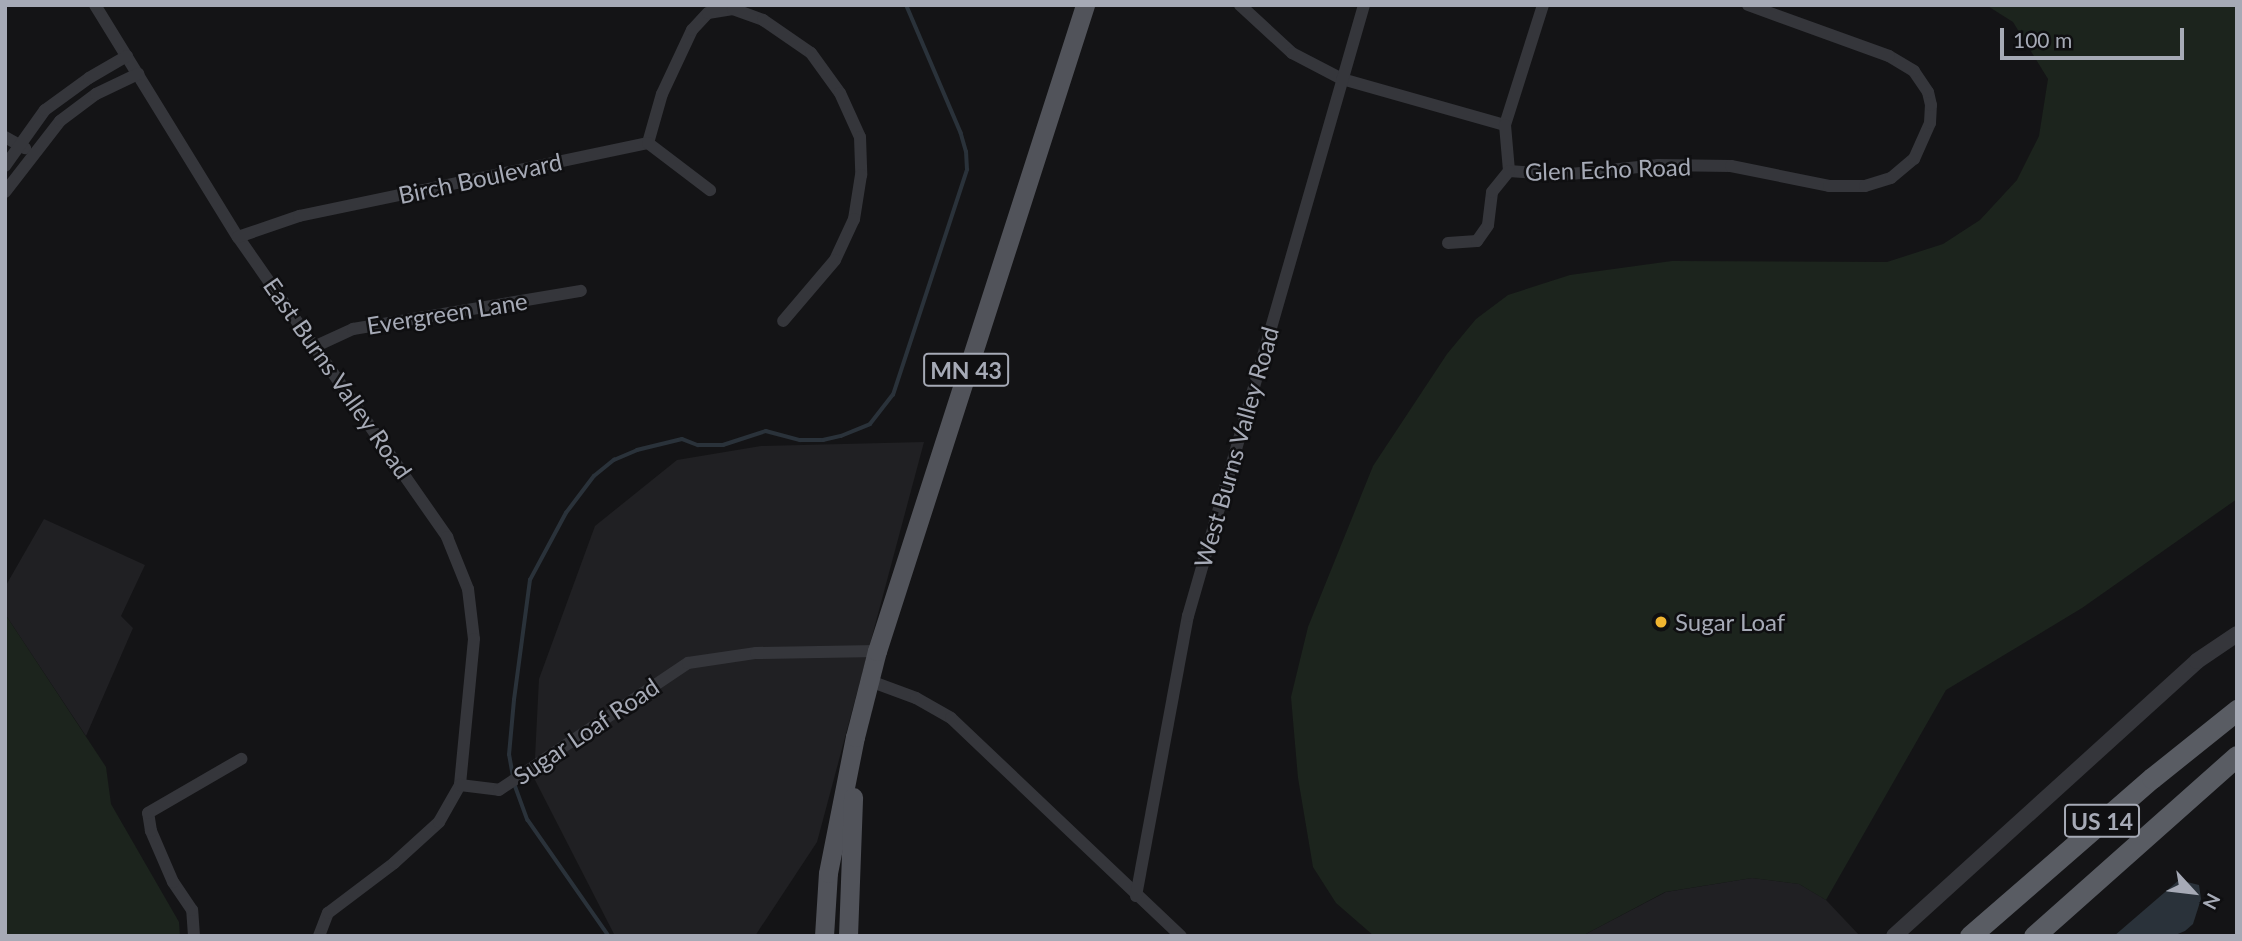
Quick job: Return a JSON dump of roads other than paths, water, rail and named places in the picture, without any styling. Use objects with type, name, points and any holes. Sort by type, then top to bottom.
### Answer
[{"type":"highway","name":"US 14","points":[[1970,936],[2152,778],[2237,710]]},
{"type":"highway","name":"US 14","points":[[2034,936],[2237,756]]},
{"type":"main road","name":"MN 43","points":[[824,936],[828,873],[855,737],[877,651],[1085,5]]},
{"type":"main road","name":"MN 43","points":[[848,935],[855,737]]},
{"type":"street","name":"East Burns Valley Road","points":[[95,5],[238,237],[447,537],[468,589],[474,639],[460,785]]},
{"type":"street","points":[[1240,5],[1292,53],[1342,79],[1505,125],[1543,5]]},
{"type":"street","name":"West Burns Valley Road","points":[[1136,896],[1188,617],[1364,5]]},
{"type":"street","name":"Glen Echo Road","points":[[1505,125],[1509,171],[1561,175],[1658,165],[1731,166],[1829,186],[1865,186],[1891,178],[1914,159],[1930,123],[1928,92],[1914,71],[1889,56],[1748,5]]},
{"type":"street","points":[[710,190],[648,143],[667,83],[692,30],[708,13],[733,9],[763,20],[811,53],[840,93],[860,137],[860,175],[854,219],[835,260],[783,321]]},
{"type":"street","points":[[5,166],[45,110],[89,78],[127,56]]},
{"type":"street","points":[[5,192],[19,177],[50,132],[80,105],[138,74]]},
{"type":"street","points":[[5,137],[34,153]]},
{"type":"street","name":"Birch Boulevard","points":[[238,237],[299,216],[648,143]]},
{"type":"street","points":[[1448,243],[1477,241],[1488,225],[1492,192],[1509,171]]},
{"type":"street","name":"Evergreen Lane","points":[[316,346],[352,329],[581,291]]},
{"type":"street","points":[[1894,936],[2197,661],[2237,634]]},
{"type":"street","name":"Sugar Loaf Road","points":[[460,785],[499,790],[688,663],[756,653],[877,651]]},
{"type":"street","points":[[870,681],[916,698],[951,718],[1181,936]]},
{"type":"street","points":[[194,936],[192,910],[168,869],[151,831],[148,813],[241,759]]},
{"type":"street","points":[[319,936],[328,913],[394,863],[439,822],[460,785]]},
{"type":"waterway","points":[[513,777],[509,755],[530,580],[566,513],[594,476],[614,460],[637,450],[682,439],[698,445],[723,445],[766,431],[800,440],[823,440],[841,436],[870,424],[893,395],[967,170],[961,134],[906,5]]},
{"type":"waterway","points":[[515,785],[528,820],[609,936]]},
{"type":"place","name":"Sugar Loaf","points":[[1661,622]]}]
